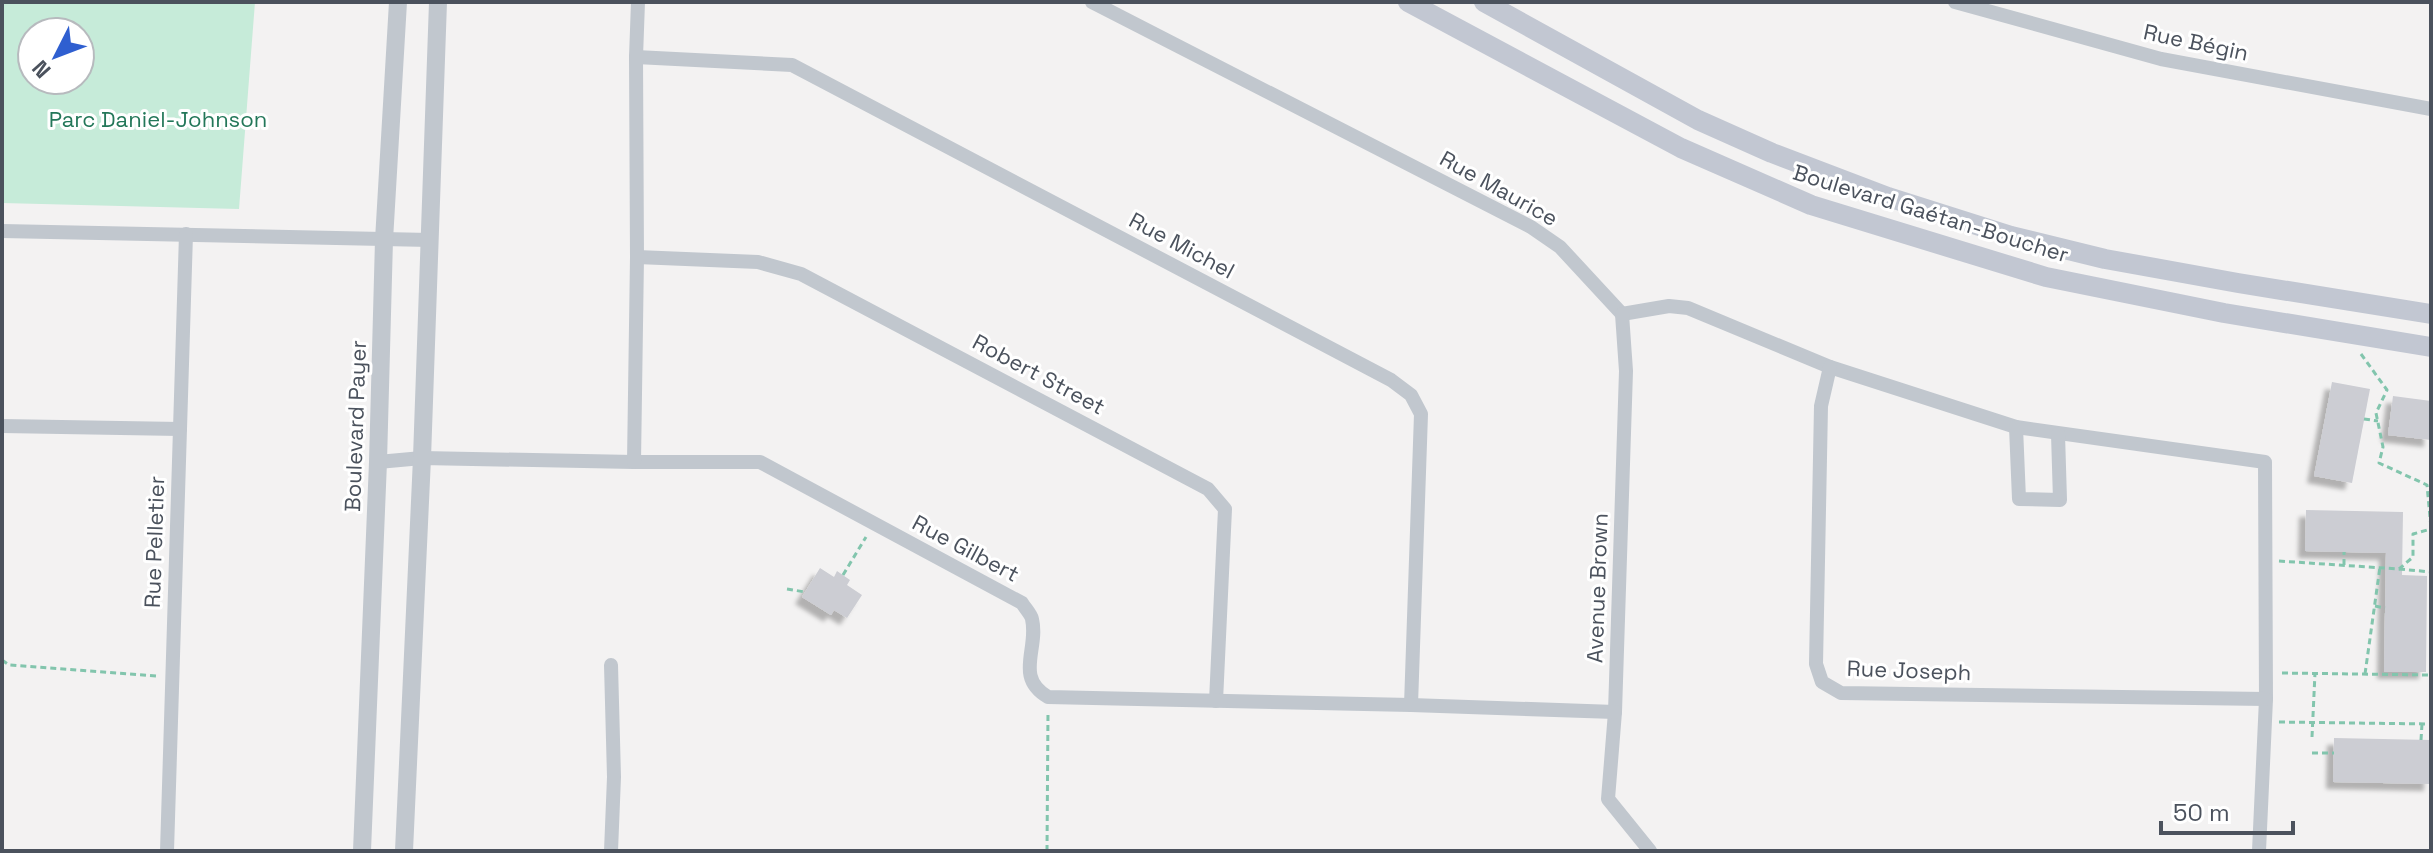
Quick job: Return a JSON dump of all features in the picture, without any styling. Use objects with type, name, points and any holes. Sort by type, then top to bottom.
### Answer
[{"type":"main road","name":"Boulevard Gaétan-Boucher","points":[[1408,2],[1681,148],[1811,205],[2046,277],[2224,313],[2431,347]]},
{"type":"main road","name":"Boulevard Gaétan-Boucher","points":[[1484,2],[1698,120],[1772,153],[1888,197],[2011,236],[2105,259],[2431,314]]},
{"type":"street","name":"Boulevard Payer","points":[[362,851],[384,240],[398,2]]},
{"type":"street","points":[[404,851],[438,2]]},
{"type":"street","points":[[634,462],[638,2]]},
{"type":"street","name":"Rue Maurice","points":[[1092,2],[1531,227],[1560,247],[1622,314]]},
{"type":"street","name":"Rue Bégin","points":[[1955,2],[2161,59],[2431,109]]},
{"type":"street","name":"Rue Michel","points":[[636,57],[792,65],[1391,380],[1411,395],[1421,414],[1411,705]]},
{"type":"street","points":[[2,231],[430,240]]},
{"type":"street","name":"Rue Pelletier","points":[[167,851],[186,234]]},
{"type":"street","name":"Robert Street","points":[[637,257],[758,262],[801,274],[1208,489],[1225,509],[1216,701]]},
{"type":"street","points":[[1622,314],[1669,306],[1688,308],[1830,367],[2016,427],[2265,462],[2266,699],[2259,851]]},
{"type":"street","name":"Avenue Brown","points":[[1622,314],[1626,371],[1615,712],[1608,799],[1647,850]]},
{"type":"street","name":"Rue Joseph","points":[[1830,367],[1821,406],[1816,664],[1822,682],[1841,693],[2266,699]]},
{"type":"street","points":[[2,426],[180,429]]},
{"type":"street","points":[[2016,427],[2019,499],[2060,500],[2058,434]]},
{"type":"street","name":"Rue Gilbert","points":[[378,462],[422,458],[760,462],[1022,603],[1032,618],[1030,676],[1035,689],[1048,697]]},
{"type":"street","points":[[611,665],[614,777],[611,851]]},
{"type":"street","points":[[1048,697],[1615,712]]},
{"type":"path","points":[[2345,332],[2387,390],[2376,413],[2383,447],[2379,463],[2427,485],[2431,528],[2413,534],[2413,557],[2399,569]]},
{"type":"path","points":[[2364,419],[2378,421]]},
{"type":"path","points":[[843,575],[874,523]]},
{"type":"path","points":[[2344,552],[2344,565]]},
{"type":"path","points":[[2265,560],[2431,572]]},
{"type":"path","points":[[2365,674],[2380,567]]},
{"type":"path","points":[[787,589],[805,592]]},
{"type":"path","points":[[2375,606],[2385,608]]},
{"type":"path","points":[[2,660],[9,665],[172,677]]},
{"type":"path","points":[[2266,673],[2431,675]]},
{"type":"path","points":[[2312,737],[2315,673]]},
{"type":"path","points":[[1047,851],[1048,697]]},
{"type":"path","points":[[2265,722],[2431,724]]},
{"type":"path","points":[[2421,740],[2422,724]]},
{"type":"path","points":[[2312,753],[2334,753]]},
{"type":"green space","name":"Parc Daniel-Johnson","points":[[2,2],[255,2],[239,209],[2,203]]},
{"type":"building","points":[[2332,382],[2370,389],[2352,483],[2314,476]]},
{"type":"building","points":[[2393,396],[2431,401],[2431,440],[2388,435]]},
{"type":"building","points":[[2306,510],[2403,512],[2402,575],[2427,576],[2426,672],[2384,672],[2386,553],[2305,551]]},
{"type":"building","points":[[820,568],[834,577],[837,571],[850,580],[847,585],[862,595],[847,618],[834,610],[831,615],[802,597]]},
{"type":"building","points":[[2334,738],[2431,740],[2431,784],[2333,782]]}]
